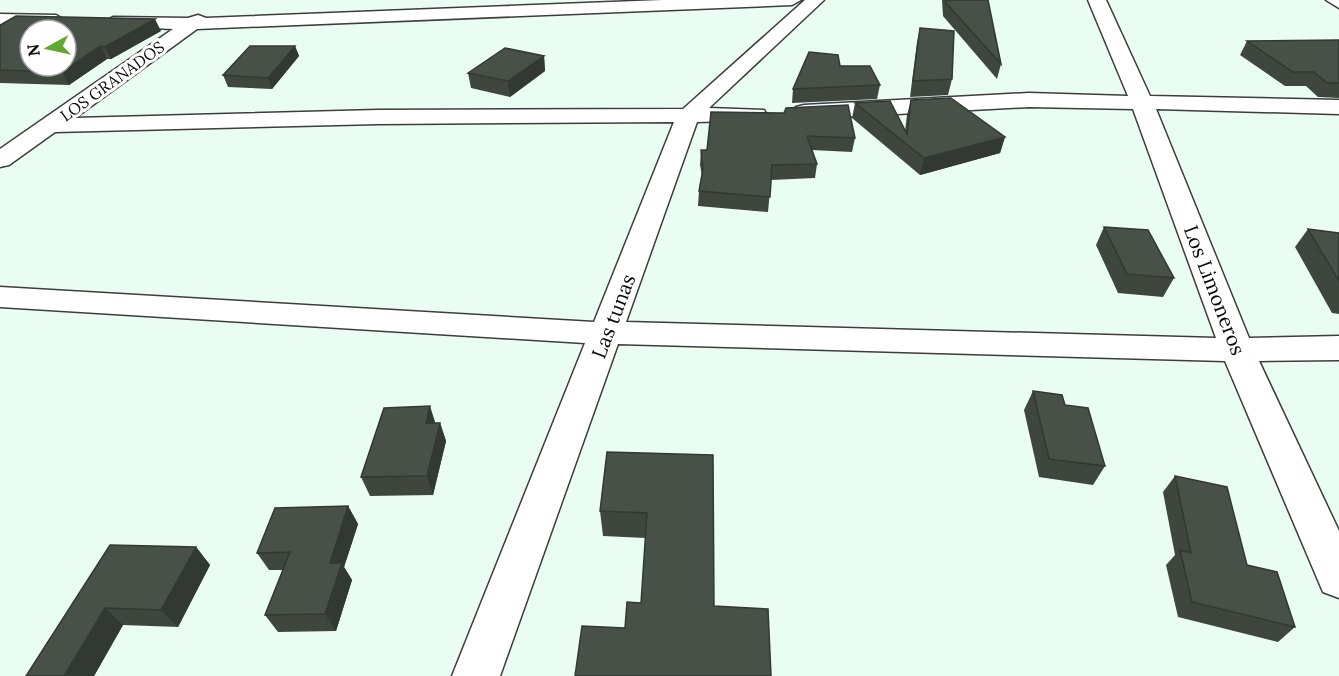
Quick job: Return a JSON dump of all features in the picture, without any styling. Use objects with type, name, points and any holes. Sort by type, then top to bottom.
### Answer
[{"type":"street","name":"LOS GRANADOS","points":[[0,160],[223,0]]},
{"type":"street","points":[[96,21],[192,24],[792,0]]},
{"type":"street","name":"Las tunas","points":[[476,676],[687,117],[815,0]]},
{"type":"street","name":"Los Limoneros","points":[[1097,0],[1142,103],[1237,350],[1339,578]]},
{"type":"street","points":[[1335,0],[1339,3]]},
{"type":"street","points":[[0,19],[18,20]]},
{"type":"street","points":[[51,125],[378,117],[687,117],[1029,100],[1339,107]]},
{"type":"street","points":[[0,297],[606,333],[1237,350],[1339,348]]},
{"type":"building","points":[[946,0],[988,0],[1001,64],[946,3]]},
{"type":"building","points":[[16,16],[155,19],[105,47],[100,46],[78,61],[78,18],[18,18],[18,71],[0,70],[0,25]]},
{"type":"building","points":[[920,28],[954,31],[952,79],[913,81]]},
{"type":"building","points":[[1339,40],[1339,83],[1327,83],[1314,72],[1293,72],[1247,41]]},
{"type":"building","points":[[250,46],[295,46],[268,78],[223,75]]},
{"type":"building","points":[[505,48],[544,56],[508,81],[468,73]]},
{"type":"building","points":[[809,52],[838,55],[840,66],[870,66],[880,85],[793,89]]},
{"type":"building","points":[[951,98],[1005,137],[924,158],[855,103],[890,101],[907,134],[911,100]]},
{"type":"building","points":[[848,105],[855,138],[807,136],[817,164],[772,165],[770,197],[699,191],[703,169],[701,150],[707,150],[711,112],[784,113],[786,108]]},
{"type":"building","points":[[1104,227],[1148,230],[1174,278],[1127,274]]},
{"type":"building","points":[[1308,229],[1339,233],[1339,281]]},
{"type":"building","points":[[1033,391],[1062,395],[1065,405],[1088,408],[1105,466],[1049,459]]},
{"type":"building","points":[[430,406],[426,423],[440,423],[427,476],[361,477],[384,408]]},
{"type":"building","points":[[607,452],[713,455],[714,606],[768,609],[771,676],[575,676],[582,626],[625,628],[627,602],[641,603],[647,513],[600,511]]},
{"type":"building","points":[[1175,476],[1227,487],[1247,565],[1277,572],[1295,627],[1192,602],[1180,550],[1191,553]]},
{"type":"building","points":[[348,506],[330,563],[342,563],[325,614],[265,615],[290,552],[257,553],[275,508]]},
{"type":"building","points":[[110,545],[196,547],[161,610],[105,608],[64,676],[26,676]]}]
